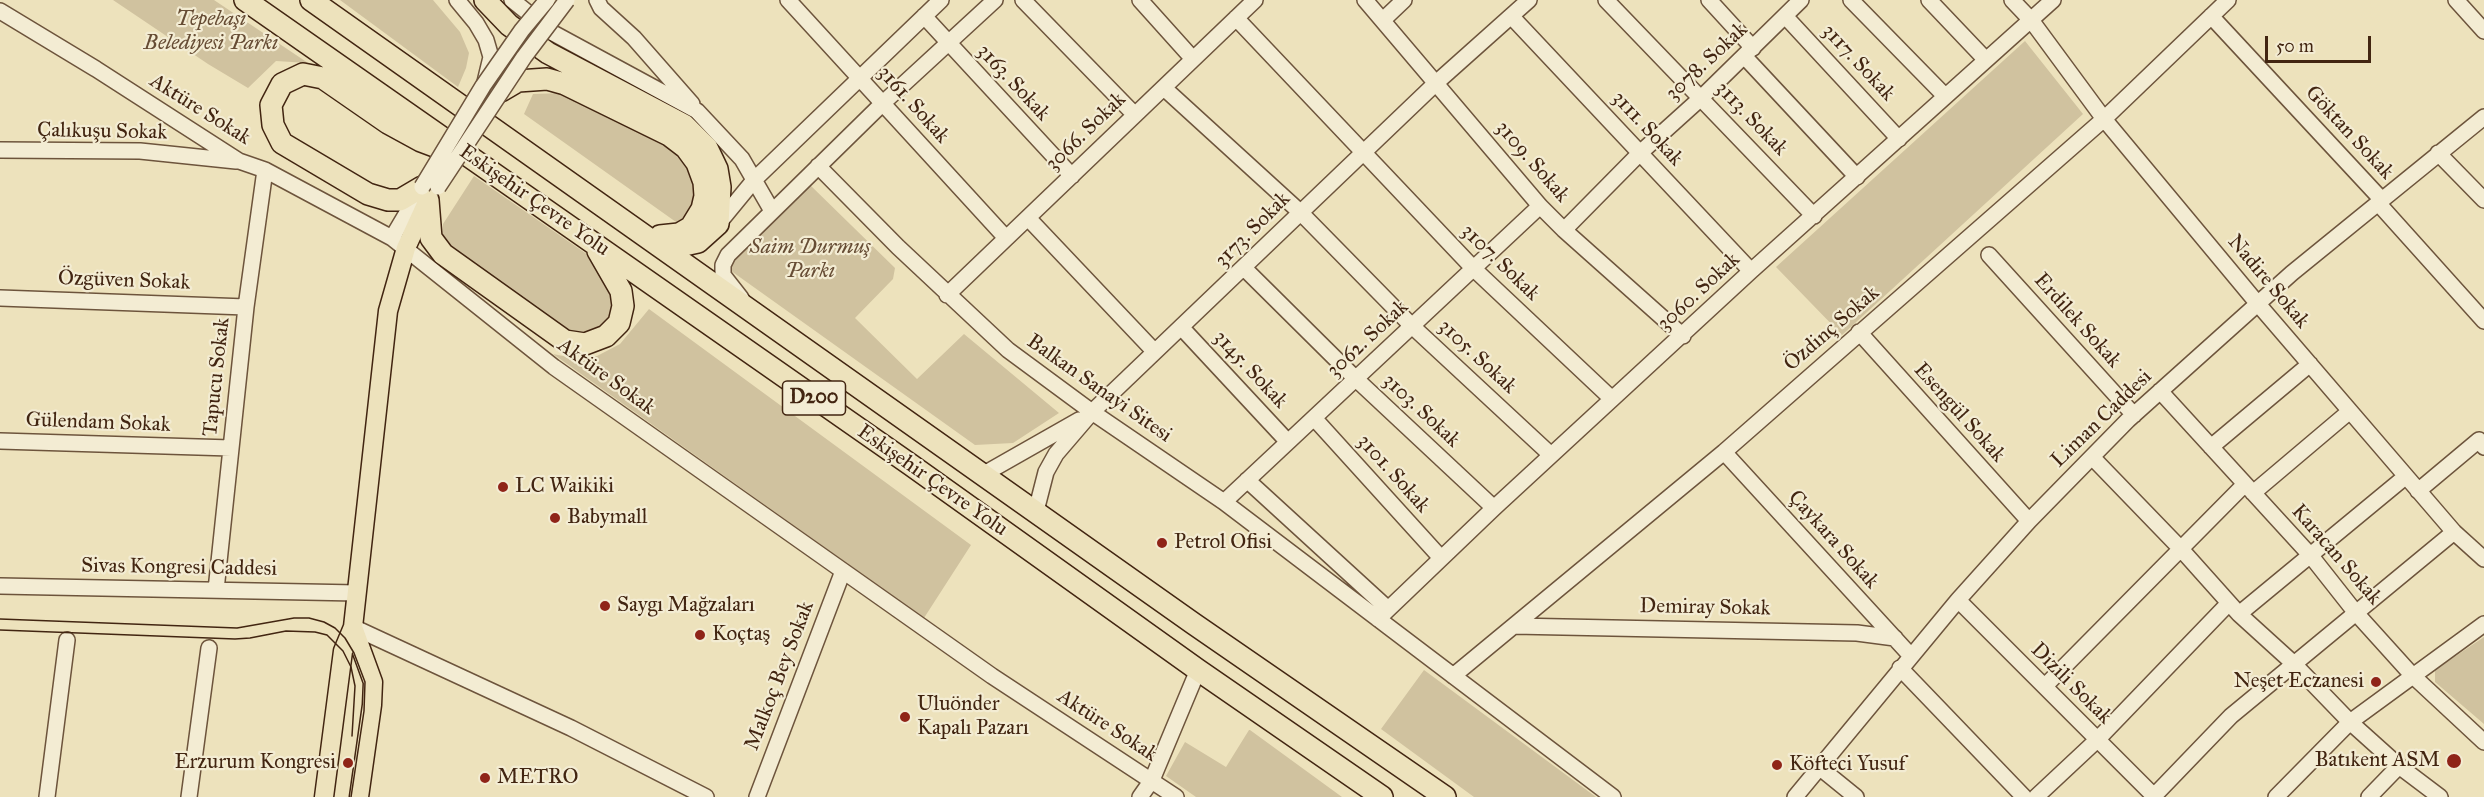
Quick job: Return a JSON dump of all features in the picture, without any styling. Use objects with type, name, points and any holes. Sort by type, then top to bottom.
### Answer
[{"type":"highway","name":"Eskişehir Çevre Yolu","points":[[245,0],[484,165],[1198,670],[1382,797]]},
{"type":"highway","name":"Eskişehir Çevre Yolu","points":[[311,0],[644,233],[1194,624],[1445,797]]},
{"type":"highway","points":[[485,0],[509,25],[548,53],[684,125],[707,148],[717,169],[720,205],[718,224],[698,242],[675,247],[644,233]]},
{"type":"highway","points":[[484,165],[421,141],[388,123],[323,78],[303,74],[282,84],[271,105],[273,125],[282,143],[368,194],[388,200],[400,200],[429,191],[431,238],[443,254],[565,341],[585,344],[606,336],[619,323],[623,306],[621,291],[592,243]]},
{"type":"highway","points":[[492,88],[518,81],[547,79],[566,84],[669,135],[686,148],[697,163],[704,182],[705,196],[698,218],[691,227],[679,234],[660,236],[644,233]]},
{"type":"main road","points":[[324,797],[343,651],[353,627],[388,311],[399,243],[429,191]]},
{"type":"main road","points":[[353,627],[373,682],[359,797]]},
{"type":"street","points":[[457,0],[477,23],[486,40],[491,57],[492,88]]},
{"type":"street","points":[[512,0],[553,33],[697,111]]},
{"type":"street","points":[[429,191],[492,88],[522,30],[547,0]]},
{"type":"street","points":[[492,88],[567,0]]},
{"type":"street","points":[[597,0],[601,8],[634,38],[742,159],[772,211]]},
{"type":"street","name":"3161. Sokak","points":[[788,0],[1006,238]]},
{"type":"street","points":[[718,224],[755,179],[941,0]]},
{"type":"street","points":[[748,307],[723,276],[723,265],[728,255],[883,103],[995,0]]},
{"type":"street","points":[[1023,0],[1135,115]]},
{"type":"street","points":[[1140,0],[1194,59]]},
{"type":"street","name":"3066. Sokak","points":[[947,295],[1255,0]]},
{"type":"street","name":"3109. Sokak","points":[[1365,0],[1540,206],[1683,336]]},
{"type":"street","points":[[1383,20],[1404,0]]},
{"type":"street","name":"3173. Sokak","points":[[1036,511],[1046,472],[1056,454],[1092,412],[1436,83],[1529,0]]},
{"type":"street","name":"3113. Sokak","points":[[1606,0],[1814,216]]},
{"type":"street","points":[[1709,0],[1749,52],[1857,177]]},
{"type":"street","name":"3078. Sokak","points":[[1564,230],[1640,153],[1701,98],[1800,0]]},
{"type":"street","points":[[1851,0],[1945,96]]},
{"type":"street","points":[[1929,0],[1986,60]]},
{"type":"street","name":"Nadire Sokak","points":[[2012,0],[2031,20],[2104,119],[2258,304],[2405,477],[2454,532],[2484,559]]},
{"type":"street","name":"3060. Sokak","points":[[1383,614],[1494,507],[1683,336],[1751,271],[2053,0]]},
{"type":"street","name":"Özdinç Sokak","points":[[1453,676],[1724,452],[2104,119],[2228,0]]},
{"type":"street","points":[[2456,0],[2484,31]]},
{"type":"street","name":"Aktüre Sokak","points":[[0,11],[96,69],[238,161],[265,170],[399,243],[554,366],[992,676],[1176,797]]},
{"type":"street","name":"3163. Sokak","points":[[924,16],[948,45],[1072,176]]},
{"type":"street","name":"3111. Sokak","points":[[1511,16],[1751,271]]},
{"type":"street","name":"3117. Sokak","points":[[1785,16],[1899,139]]},
{"type":"street","name":"Göktan Sokak","points":[[2211,16],[2380,201],[2484,321]]},
{"type":"street","name":"3107. Sokak","points":[[1236,18],[1474,269],[1612,399]]},
{"type":"street","name":"3105. Sokak","points":[[1164,88],[1300,212],[1412,326],[1551,455]]},
{"type":"street","name":"Liman Caddesi","points":[[1795,797],[1958,600],[2029,521],[2134,415],[2258,304],[2484,117]]},
{"type":"street","name":"Çalıkuşu Sokak","points":[[0,150],[140,151],[238,161]]},
{"type":"street","points":[[2438,153],[2484,200]]},
{"type":"street","name":"Balkan Sanayi Sitesi","points":[[818,166],[947,295],[1008,350],[1092,412],[1383,614]]},
{"type":"street","name":"Tapucu Sokak","points":[[216,590],[246,308],[265,170]]},
{"type":"street","name":"3062. Sokak","points":[[1224,502],[1540,206]]},
{"type":"street","points":[[1028,218],[1154,351]]},
{"type":"street","name":"Erdilek Sokak","points":[[1989,255],[2134,415]]},
{"type":"street","name":"3103. Sokak","points":[[1244,268],[1356,379],[1494,507]]},
{"type":"street","name":"Özgüven Sokak","points":[[0,298],[246,308]]},
{"type":"street","name":"3145. Sokak","points":[[1181,327],[1288,442]]},
{"type":"street","name":"Esengül Sokak","points":[[1859,332],[2029,521]]},
{"type":"street","points":[[2211,447],[2310,364]]},
{"type":"street","name":"Karacan Sokak","points":[[2160,391],[2311,556],[2356,613],[2412,675],[2484,742]]},
{"type":"street","points":[[2045,686],[2180,548],[2249,488],[2350,411]]},
{"type":"street","points":[[984,474],[1092,412]]},
{"type":"street","name":"3101. Sokak","points":[[1314,418],[1441,558]]},
{"type":"street","points":[[2418,491],[2479,440],[2484,447]]},
{"type":"street","name":"Gülendam Sokak","points":[[0,441],[231,448]]},
{"type":"street","name":"Çaykara Sokak","points":[[1724,452],[1911,656]]},
{"type":"street","points":[[2092,457],[2180,548],[2234,609],[2293,663],[2350,722],[2399,766],[2440,797]]},
{"type":"street","points":[[2036,797],[2234,609],[2311,556],[2405,477]]},
{"type":"street","points":[[1247,480],[1383,614],[1453,676],[1613,797]]},
{"type":"street","points":[[2155,796],[2231,717],[2293,663],[2454,532]]},
{"type":"street","name":"Malkoç Bey Sokak","points":[[757,797],[843,571]]},
{"type":"street","name":"Sivas Kongresi Caddesi","points":[[0,586],[357,593]]},
{"type":"street","name":"Dizili Sokak","points":[[1958,600],[2155,796]]},
{"type":"street","points":[[2276,797],[2350,722],[2484,624]]},
{"type":"street","name":"Demiray Sokak","points":[[1514,626],[1857,633],[1895,638]]},
{"type":"street","points":[[353,627],[571,728],[706,797]]},
{"type":"street","points":[[47,797],[68,640]]},
{"type":"street","points":[[189,797],[209,648]]},
{"type":"street","points":[[1900,668],[2024,797]]},
{"type":"street","points":[[1140,797],[1152,780],[1198,670]]},
{"type":"street","points":[[2369,797],[2399,766]]},
{"type":"street","points":[[1819,767],[1856,797]]},
{"type":"green space","name":"Tepebaşı Belediyesi Parkı","points":[[113,0],[214,0],[308,63],[276,61],[248,88]]},
{"type":"green space","points":[[340,0],[433,0],[460,32],[469,53],[458,87]]},
{"type":"green space","points":[[2025,41],[2083,114],[1842,335],[1776,267]]},
{"type":"green space","points":[[562,93],[674,147],[699,183],[687,216],[676,222],[524,114],[533,94]]},
{"type":"green space","points":[[474,176],[604,266],[618,290],[606,331],[565,337],[442,242],[443,224]]},
{"type":"green space","name":"Saim Durmuş Parkı","points":[[808,183],[895,268],[893,279],[855,318],[917,379],[964,334],[1059,413],[1013,443],[975,445],[727,268]]},
{"type":"green space","points":[[649,309],[971,545],[924,618],[553,354],[578,359],[597,356],[620,344]]},
{"type":"green space","points":[[2484,637],[2484,724],[2435,682],[2435,670]]},
{"type":"green space","points":[[1424,670],[1596,797],[1474,797],[1381,729]]},
{"type":"green space","points":[[1249,730],[1342,797],[1196,797],[1166,776],[1185,742],[1226,767]]},
{"type":"tram line","points":[[0,619],[237,628],[294,618],[309,618],[324,622],[335,628],[345,638],[354,653],[365,682],[364,711],[351,797]]},
{"type":"tram line","points":[[0,630],[235,639],[286,631],[315,632],[327,635],[343,651],[351,667],[355,686],[352,736]]},
{"type":"place","name":"LC Waikiki","points":[[503,487]]},
{"type":"place","name":"Babymall","points":[[555,518]]},
{"type":"place","name":"Petrol Ofisi","points":[[1162,543]]},
{"type":"place","name":"Saygı Mağzaları","points":[[605,606]]},
{"type":"place","name":"Koçtaş","points":[[700,635]]},
{"type":"place","name":"Neşet Eczanesi","points":[[2376,682]]},
{"type":"place","name":"Uluönder Kapalı Pazarı","points":[[905,717]]},
{"type":"place","name":"Batıkent ASM","points":[[2454,761]]},
{"type":"place","name":"Erzurum Kongresi","points":[[348,763]]},
{"type":"place","name":"Köfteci Yusuf","points":[[1777,765]]},
{"type":"place","name":"METRO","points":[[485,778]]}]
